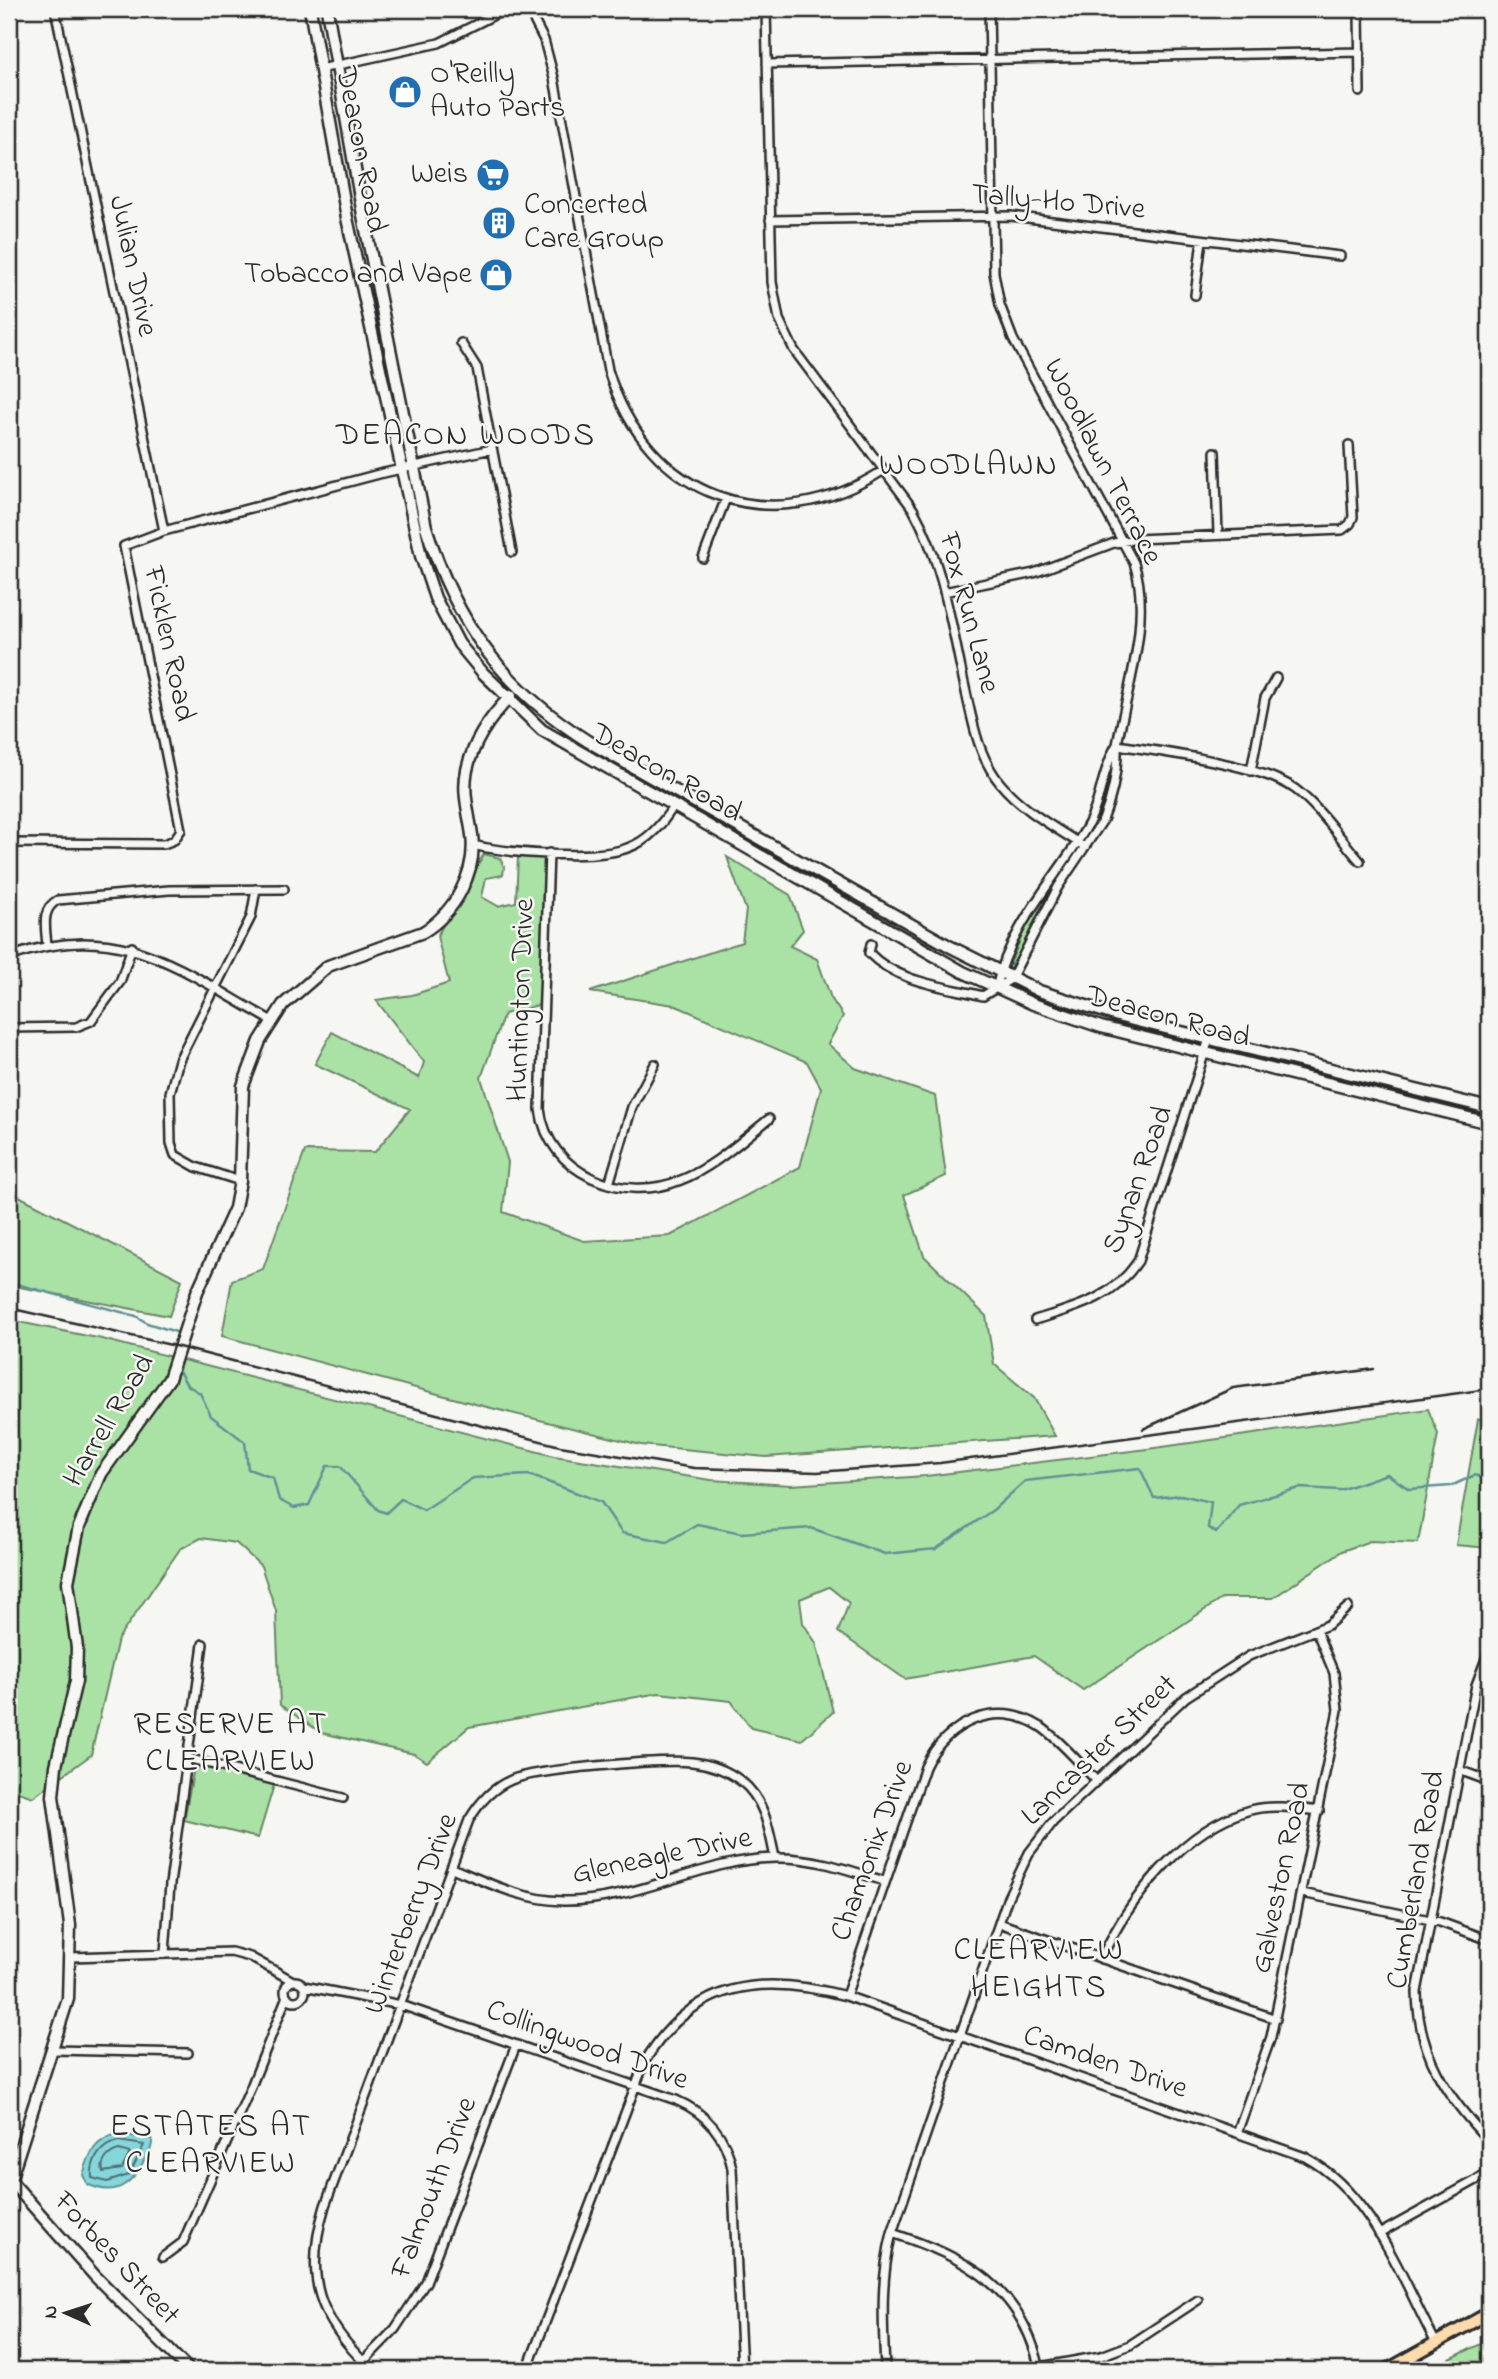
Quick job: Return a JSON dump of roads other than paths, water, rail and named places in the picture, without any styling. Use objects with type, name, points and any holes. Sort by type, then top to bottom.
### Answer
[{"type":"main road","name":"Deacon Road","points":[[310,9],[347,218],[413,531],[435,598],[459,643],[509,699],[542,730],[567,746],[996,988],[1073,1019],[1489,1123]]},
{"type":"main road","name":"Deacon Road","points":[[327,9],[335,66],[426,527],[448,591],[473,634],[518,689],[552,718],[589,742],[1011,979],[1104,1013],[1489,1108]]},
{"type":"main road","name":"Harrell Road","points":[[9,2179],[54,2050],[68,1999],[71,1957],[68,1897],[53,1796],[56,1766],[72,1701],[77,1665],[69,1598],[69,1566],[79,1527],[101,1474],[169,1379],[197,1292],[235,1208],[240,1181],[243,1086],[249,1064],[272,1021],[299,989],[328,966],[413,937],[436,925],[454,903],[461,890],[472,845],[466,808],[467,769],[488,724],[518,689]]},
{"type":"main road","name":"Forbes Street","points":[[9,2179],[95,2276],[190,2370]]},
{"type":"main road","points":[[1387,2370],[1489,2313]]},
{"type":"street","name":"Julian Drive","points":[[55,9],[164,531]]},
{"type":"street","points":[[320,69],[439,43],[506,9]]},
{"type":"street","points":[[528,9],[548,51],[602,341],[619,404],[637,433],[666,464],[697,486],[726,498],[773,507],[807,504],[845,493],[884,470]]},
{"type":"street","name":"Fox Run Lane","points":[[766,9],[772,282],[786,335],[803,364],[884,470],[923,528],[944,592],[977,739],[988,767],[1019,802],[1085,847]]},
{"type":"street","name":"Woodlawn Terrace","points":[[989,9],[996,287],[1005,322],[1123,541],[1138,577],[1141,606],[1117,745],[1118,764],[1110,803],[1103,820],[1035,927],[1011,979]]},
{"type":"street","points":[[1359,9],[1360,92]]},
{"type":"street","points":[[1488,9],[1489,60]]},
{"type":"street","points":[[767,64],[1360,52]]},
{"type":"street","name":"Tally-Ho Drive","points":[[770,220],[993,215],[1340,256]]},
{"type":"street","points":[[1195,295],[1202,240]]},
{"type":"street","points":[[461,343],[477,368],[512,552]]},
{"type":"street","points":[[944,592],[1034,573],[1123,541],[1218,534],[1342,530],[1352,520],[1349,445]]},
{"type":"street","name":"Ficklen Road","points":[[9,843],[164,844],[178,836],[181,826],[124,546],[164,531],[492,449]]},
{"type":"street","points":[[1215,452],[1218,534]]},
{"type":"street","points":[[704,558],[726,498]]},
{"type":"street","points":[[1251,771],[1265,698],[1276,678]]},
{"type":"street","points":[[996,988],[999,973],[1037,897],[1093,816],[1108,760],[1117,745],[1279,779],[1296,790],[1360,861]]},
{"type":"street","points":[[472,845],[589,854],[630,847],[653,832],[673,807]]},
{"type":"street","name":"Huntington Drive","points":[[549,853],[542,1121],[550,1143],[565,1162],[581,1173],[609,1184],[641,1188],[679,1181],[711,1164],[769,1119]]},
{"type":"street","points":[[47,946],[45,915],[49,905],[58,900],[158,890],[284,889]]},
{"type":"street","points":[[240,1181],[180,1159],[171,1143],[170,1093],[174,1071],[217,990],[251,917],[256,890]]},
{"type":"street","points":[[9,957],[47,946],[85,941],[132,947],[165,960],[272,1021]]},
{"type":"street","points":[[871,944],[869,953],[900,975],[983,996],[1011,979]]},
{"type":"street","points":[[9,1028],[76,1027],[92,1021],[120,982],[132,947]]},
{"type":"street","name":"Synan Road","points":[[1035,1320],[1102,1297],[1123,1282],[1138,1261],[1209,1038]]},
{"type":"street","points":[[609,1184],[632,1107],[655,1063]]},
{"type":"street","name":"Lancaster Street","points":[[885,2370],[881,2300],[892,2233],[999,1923],[1018,1875],[1034,1845],[1053,1822],[1096,1780],[1204,1682],[1249,1656],[1316,1630],[1339,1617],[1348,1607]]},
{"type":"street","name":"Galveston Road","points":[[1237,2133],[1265,2060],[1276,2020],[1320,1811],[1339,1699],[1335,1673],[1316,1630]]},
{"type":"street","points":[[165,1953],[166,1919],[203,1644]]},
{"type":"street","name":"Cumberland Road","points":[[1489,1651],[1476,1685],[1417,1992],[1423,2043],[1445,2089],[1489,2141]]},
{"type":"street","name":"Chamonix Drive","points":[[846,1996],[929,1757],[945,1736],[963,1723],[1002,1714],[1028,1720],[1048,1732],[1096,1780]]},
{"type":"street","points":[[187,1758],[343,1798]]},
{"type":"street","name":"Winterberry Drive","points":[[373,2370],[338,2333],[321,2302],[314,2275],[315,2247],[326,2206],[474,1811],[491,1792],[512,1779],[532,1774],[677,1762],[715,1767],[749,1787],[764,1812],[775,1858]]},
{"type":"street","points":[[1459,1770],[1489,1781]]},
{"type":"street","points":[[1101,1959],[1116,1926],[1133,1899],[1206,1830],[1251,1810],[1279,1807],[1320,1811]]},
{"type":"street","name":"Gleneagle Drive","points":[[452,1868],[509,1892],[562,1901],[602,1898],[738,1863],[775,1858],[830,1864],[884,1881]]},
{"type":"street","points":[[1302,1893],[1430,1920],[1489,1940]]},
{"type":"street","points":[[999,1923],[1276,2020]]},
{"type":"street","points":[[71,1957],[238,1953],[277,1972],[289,1988],[294,2001]]},
{"type":"street","name":"Camden Drive","points":[[531,2369],[645,2061],[664,2033],[690,2010],[715,1995],[763,1983],[800,1986],[846,1996],[1305,2157],[1330,2173],[1355,2199],[1379,2234],[1436,2343]]},
{"type":"street","points":[[304,1986],[304,1995]]},
{"type":"street","name":"Collingwood Drive","points":[[289,1988],[304,1986],[401,2005],[634,2085],[695,2110],[714,2127],[726,2145],[732,2168],[742,2370]]},
{"type":"street","points":[[163,2257],[183,2242],[237,2121],[289,1988]]},
{"type":"street","points":[[282,2008],[321,1989]]},
{"type":"street","name":"Falmouth Drive","points":[[355,2370],[400,2322],[426,2282],[516,2045]]},
{"type":"street","points":[[54,2050],[188,2053]]},
{"type":"street","points":[[1379,2234],[1489,2172]]},
{"type":"street","points":[[892,2233],[945,2251],[984,2275],[1018,2314],[1032,2340],[1040,2369],[1101,2356],[1130,2345],[1198,2300]]},
{"type":"water","points":[[118,2134],[152,2139],[152,2145],[140,2168],[129,2182],[115,2189],[106,2190],[87,2184],[83,2175],[94,2148],[110,2136]]},
{"type":"waterway","points":[[9,1282],[136,1316],[147,1323],[176,1332]]},
{"type":"waterway","points":[[180,1373],[187,1385],[200,1393],[211,1416],[245,1442],[248,1469],[273,1478],[279,1500],[294,1508],[309,1505],[327,1466],[340,1466],[378,1510],[386,1513],[401,1499],[424,1510],[473,1478],[529,1475],[601,1502],[622,1533],[667,1542],[697,1524],[742,1533],[811,1528],[885,1554],[936,1549],[993,1510],[1025,1481],[1140,1468],[1154,1498],[1181,1495],[1211,1502],[1208,1528],[1216,1533],[1239,1505],[1300,1488],[1340,1490],[1387,1474],[1409,1489],[1451,1486],[1475,1475],[1489,1480]]},
{"type":"railway","points":[[9,1308],[171,1345],[560,1446],[694,1468],[817,1472],[940,1463],[1489,1389]]},
{"type":"railway","points":[[1143,1429],[1233,1388],[1374,1369]]},
{"type":"place","name":"O'Reilly Auto Parts","points":[[405,92]]},
{"type":"place","name":"Weis","points":[[493,175]]},
{"type":"place","name":"Concerted Care Group","points":[[499,223]]},
{"type":"place","name":"Tobacco and Vape","points":[[496,275]]},
{"type":"district","name":"DEACON WOODS","points":[[466,436]]},
{"type":"district","name":"WOODLAWN","points":[[969,466]]},
{"type":"district","name":"RESERVE AT CLEARVIEW","points":[[231,1744]]},
{"type":"district","name":"CLEARVIEW HEIGHTS","points":[[1039,1970]]},
{"type":"district","name":"ESTATES AT CLEARVIEW","points":[[211,2146]]}]
